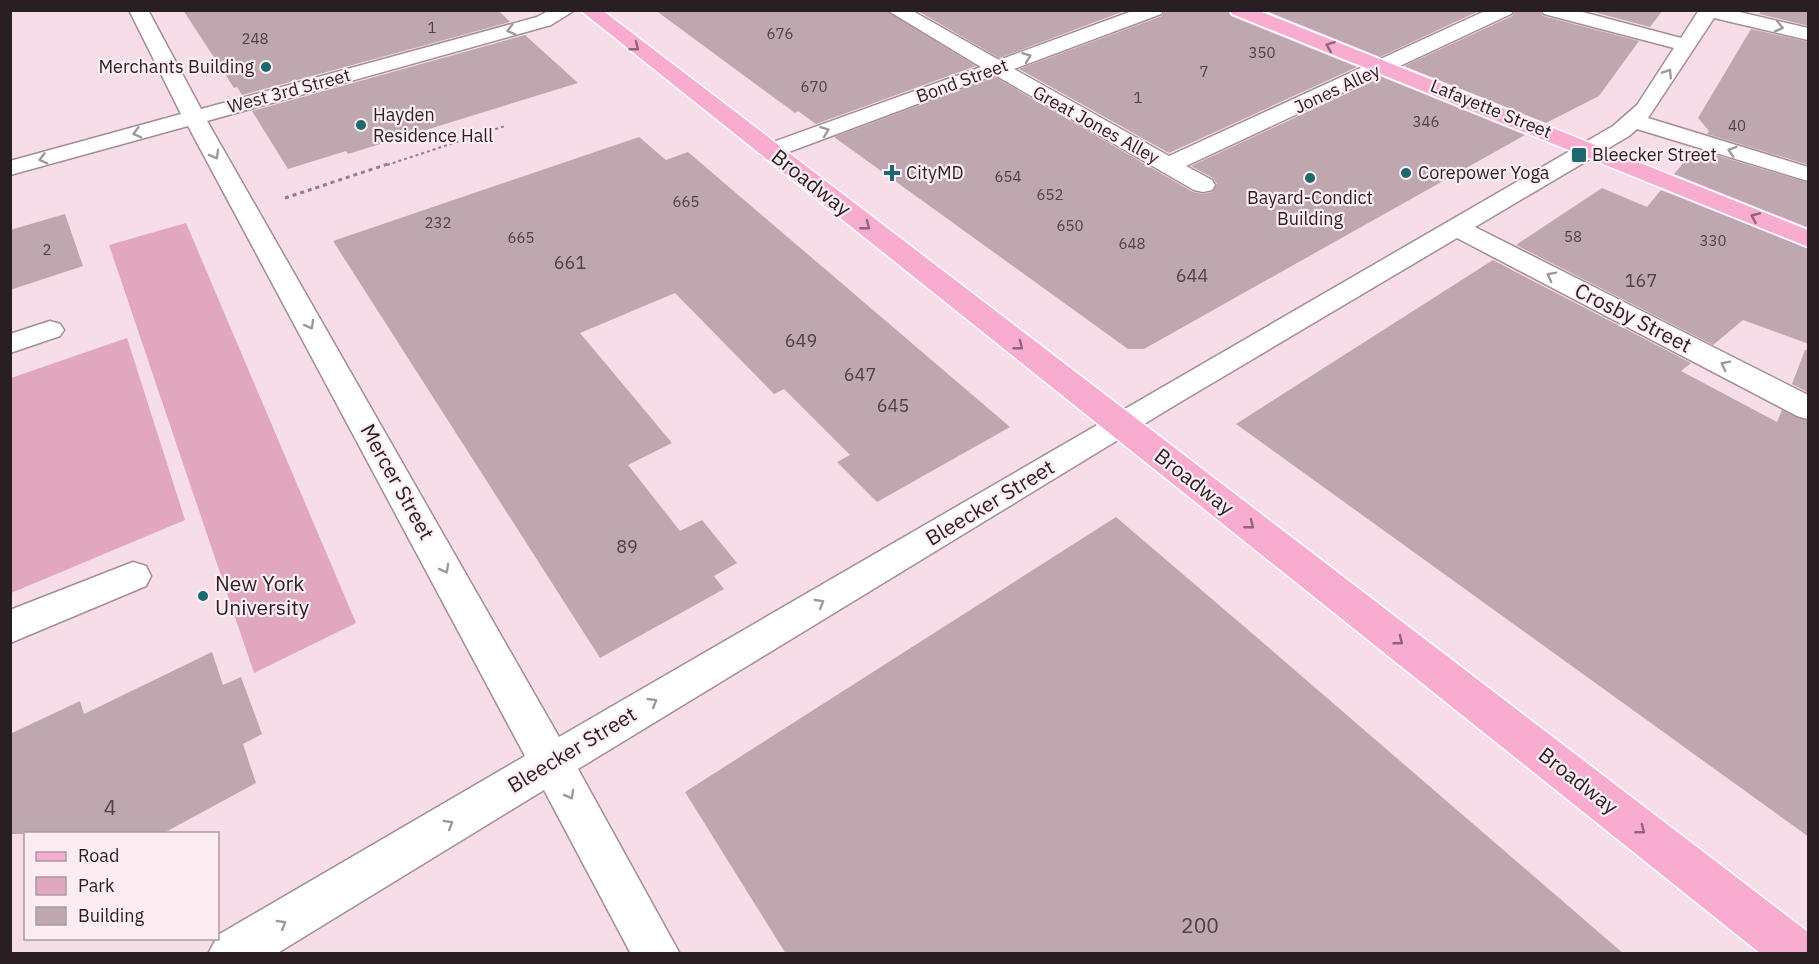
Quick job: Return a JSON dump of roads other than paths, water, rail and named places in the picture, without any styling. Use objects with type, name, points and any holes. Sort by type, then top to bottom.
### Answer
[{"type":"main road","name":"Broadway","points":[[589,10],[1799,954]]},
{"type":"main road","name":"Lafayette Street","points":[[1239,10],[1591,149],[1809,239]]},
{"type":"street","name":"Mercer Street","points":[[138,10],[194,117],[657,954]]},
{"type":"street","name":"West 3rd Street","points":[[10,168],[544,21],[566,10]]},
{"type":"street","name":"Great Jones Alley","points":[[896,10],[1203,185]]},
{"type":"street","name":"Bond Street","points":[[770,151],[1154,10]]},
{"type":"street","name":"Jones Alley","points":[[1168,165],[1385,67],[1504,10]]},
{"type":"street","points":[[1551,10],[1686,45]]},
{"type":"street","points":[[1709,11],[1809,34]]},
{"type":"street","name":"Bleecker Street","points":[[231,954],[1635,121],[1709,11]]},
{"type":"street","points":[[1635,121],[1809,174]]},
{"type":"street","name":"Crosby Street","points":[[1457,228],[1809,408]]},
{"type":"street","points":[[10,344],[50,330]]},
{"type":"street","points":[[10,627],[133,576]]},
{"type":"place","name":"Merchants Building","points":[[266,67]]},
{"type":"place","name":"Hayden Residence Hall","points":[[361,125]]},
{"type":"place","name":"Bleecker Street","points":[[1579,155]]},
{"type":"place","name":"CityMD","points":[[892,173]]},
{"type":"place","name":"Corepower Yoga","points":[[1406,173]]},
{"type":"place","name":"Bayard-Condict Building","points":[[1310,178]]},
{"type":"place","name":"New York University","points":[[203,596]]}]
